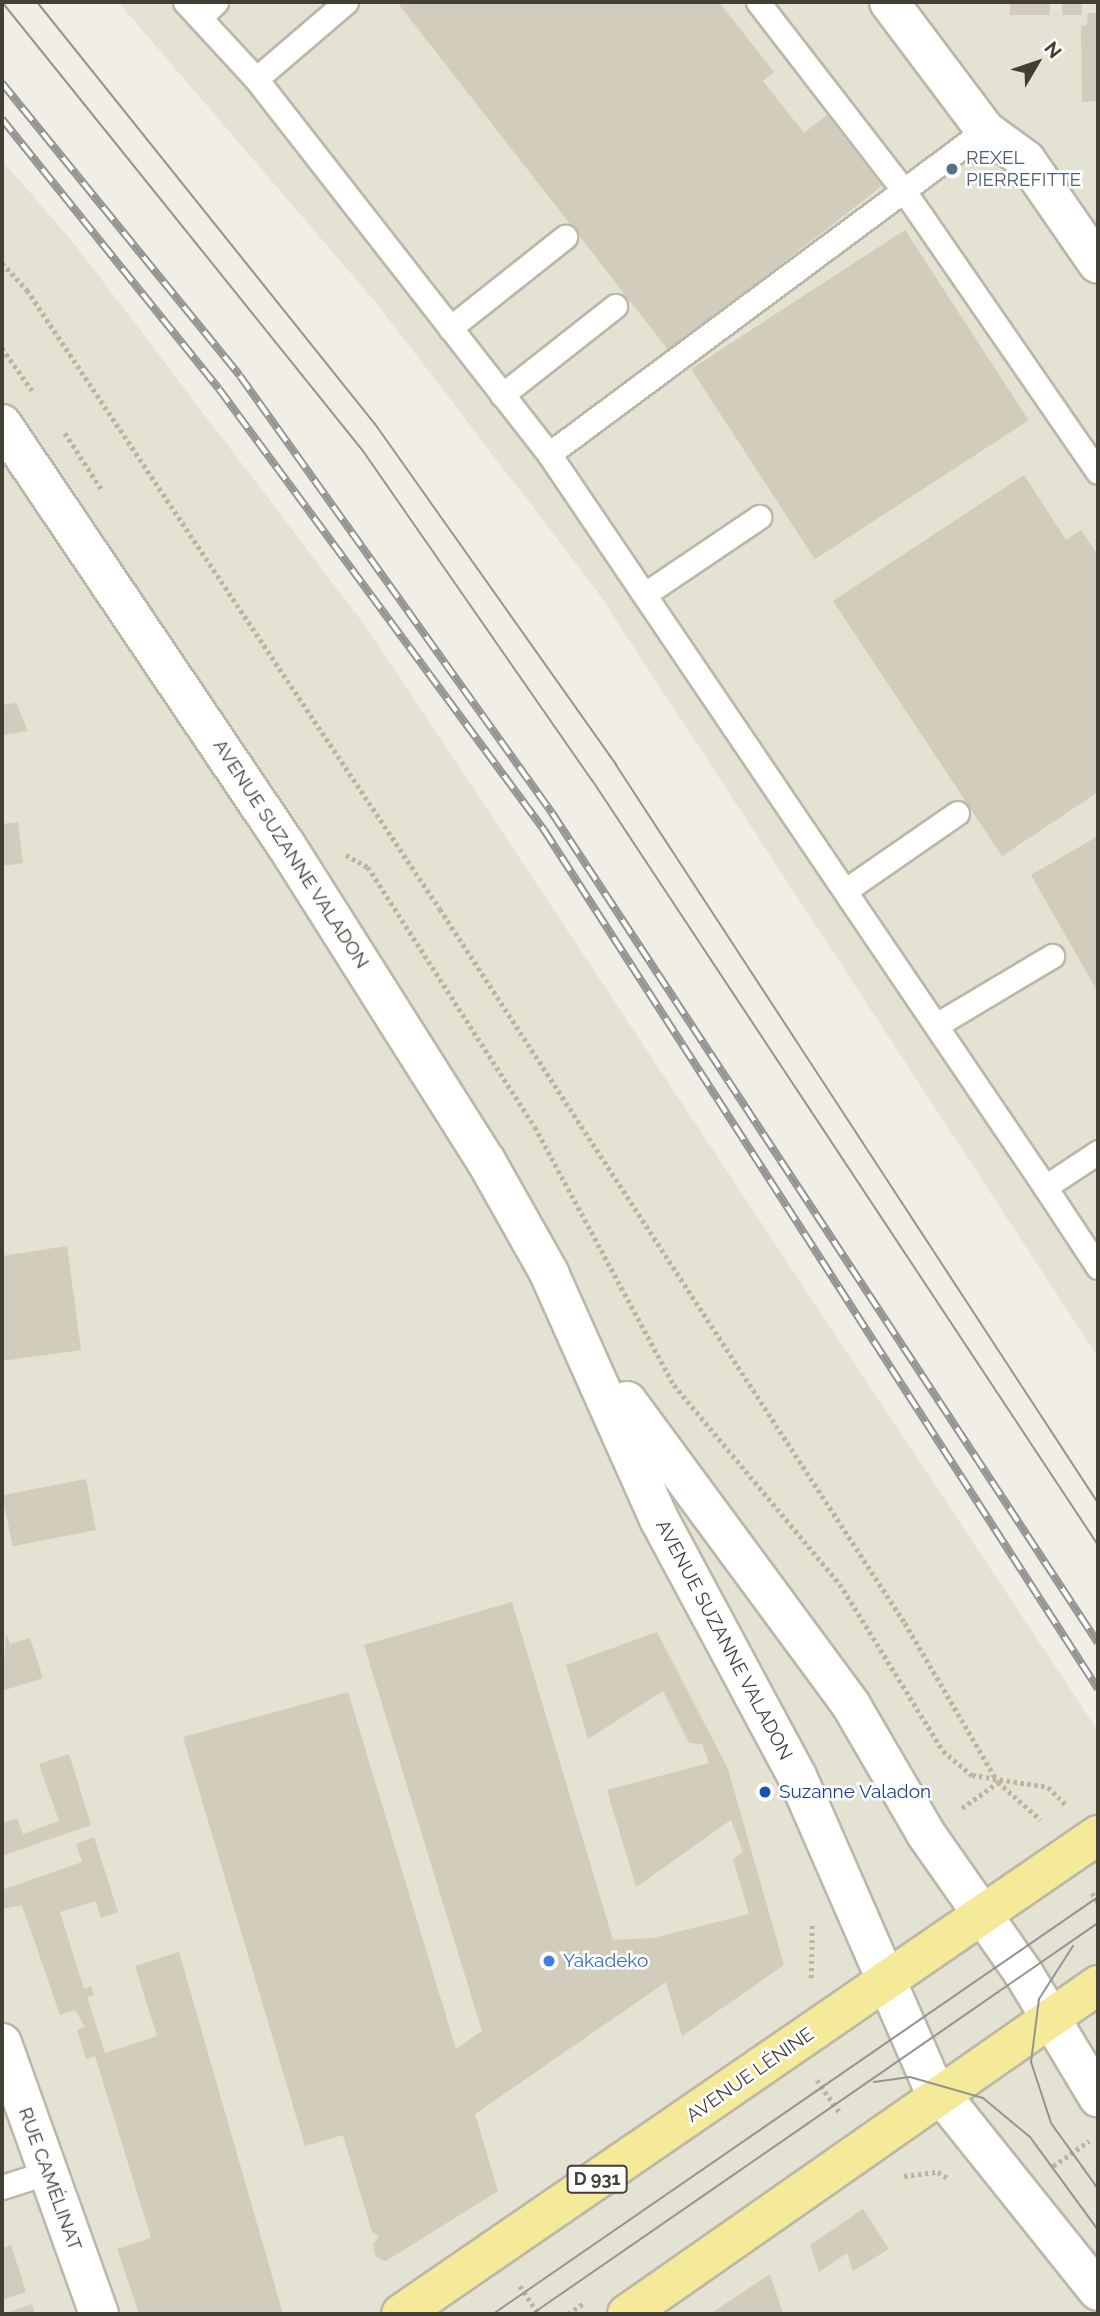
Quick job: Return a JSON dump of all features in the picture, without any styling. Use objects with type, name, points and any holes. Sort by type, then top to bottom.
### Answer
[{"type":"main road","name":"AVENUE LÉNINE","points":[[401,2314],[1067,1857],[1085,1824]]},
{"type":"main road","points":[[627,2314],[942,2098],[1098,1985]]},
{"type":"street","points":[[888,2],[985,130],[1026,160],[1098,264]]},
{"type":"street","name":"AVENUE SUZANNE VALADON","points":[[2,424],[341,929],[479,1150],[560,1296],[663,1457],[771,1591],[851,1705],[926,1834],[1051,2017],[1098,2097]]},
{"type":"street","name":"AVENUE SUZANNE VALADON","points":[[560,1296],[659,1519],[797,1776],[886,1980],[942,2098],[1098,2291]]},
{"type":"street","name":"RUE CAMÉLINAT","points":[[2,2043],[46,2173],[99,2314]]},
{"type":"lane","points":[[256,79],[346,2]]},
{"type":"lane","points":[[758,2],[904,191],[1098,472]]},
{"type":"lane","points":[[201,7],[549,454],[938,1024],[1098,1267]]},
{"type":"lane","points":[[549,454],[985,130]]},
{"type":"lane","points":[[450,328],[565,237]]},
{"type":"lane","points":[[502,395],[615,306]]},
{"type":"lane","points":[[645,594],[760,517]]},
{"type":"lane","points":[[846,890],[957,813]]},
{"type":"lane","points":[[938,1024],[1052,956]]},
{"type":"lane","points":[[1045,1187],[1098,1153]]},
{"type":"lane","points":[[2,2187],[46,2173]]},
{"type":"path","points":[[2,262],[27,290],[440,909],[905,1623],[998,1782],[1042,1820],[1067,1857]]},
{"type":"path","points":[[340,852],[368,867],[450,989],[535,1127],[674,1385],[840,1584],[943,1751],[972,1775],[998,1782],[1048,1787],[1085,1824]]},
{"type":"path","points":[[514,2277],[539,2314]]},
{"type":"shaded area","points":[[118,2],[1098,2],[1098,1357],[597,591],[378,305]]},
{"type":"shaded area","points":[[2,160],[76,246],[367,628],[1098,1731],[1098,2314],[2,2314]]},
{"type":"building","points":[[397,2],[719,2],[774,72],[763,81],[804,133],[827,115],[882,186],[669,351]]},
{"type":"building","points":[[1010,2],[1050,2],[1050,15],[1010,15]]},
{"type":"building","points":[[1062,2],[1082,2],[1082,15],[1062,15]]},
{"type":"building","points":[[1088,13],[1098,13],[1098,101],[1082,102],[1081,26],[1087,25]]},
{"type":"building","points":[[905,230],[1029,420],[815,559],[691,369]]},
{"type":"building","points":[[1024,475],[1066,540],[1081,530],[1098,555],[1098,792],[1002,856],[833,601]]},
{"type":"building","points":[[16,703],[28,731],[2,735],[2,705]]},
{"type":"building","points":[[18,822],[23,863],[2,866],[2,824]]},
{"type":"building","points":[[1098,836],[1098,992],[1031,875]]},
{"type":"building","points":[[67,1246],[81,1350],[2,1361],[2,1256]]},
{"type":"building","points":[[86,1479],[96,1530],[12,1546],[3,1495]]},
{"type":"building","points":[[512,1602],[613,1940],[653,1938],[749,1914],[733,1859],[743,1852],[731,1820],[636,1887],[607,1790],[709,1763],[702,1744],[689,1743],[663,1691],[588,1739],[566,1665],[657,1632],[728,1769],[784,1965],[682,2036],[666,1982],[475,2114],[498,2191],[386,2261],[376,2257],[373,2245],[379,2236],[372,2232],[343,2135],[305,2146],[183,1737],[348,1692],[456,2049],[482,2031],[364,1645]]},
{"type":"building","points":[[6,1633],[10,1644],[30,1638],[43,1678],[2,1691]]},
{"type":"building","points":[[69,1754],[91,1825],[2,1856],[2,1823],[17,1818],[23,1834],[59,1821],[39,1764]]},
{"type":"building","points":[[94,1837],[118,1912],[101,1918],[96,1901],[60,1912],[84,1989],[91,1986],[94,1995],[87,1997],[105,2053],[157,2036],[135,1966],[179,1952],[283,2314],[139,2314],[117,2249],[151,2238],[95,2056],[86,2059],[77,2030],[85,2027],[75,2010],[60,2015],[22,1905],[2,1909],[2,1890],[82,1862],[76,1844]]},
{"type":"building","points":[[863,2209],[889,2249],[853,2271],[847,2253],[819,2272],[810,2245]]},
{"type":"building","points":[[11,2245],[26,2292],[2,2300],[2,2248]]},
{"type":"building","points":[[770,2274],[783,2314],[710,2314]]},
{"type":"building","points":[[32,2304],[35,2314],[4,2314]]},
{"type":"tram line","points":[[2,2],[363,451],[592,780],[1098,1545]]},
{"type":"tram line","points":[[37,2],[375,424],[616,765],[1098,1503]]},
{"type":"tram line","points":[[493,2314],[1098,1897]]},
{"type":"tram line","points":[[532,2314],[1098,1923]]},
{"type":"tram line","points":[[1073,1946],[1039,1999],[1031,2062],[1051,2123],[1098,2189]]},
{"type":"tram line","points":[[874,2082],[910,2077],[983,2098],[1030,2137],[1098,2230]]},
{"type":"railway","points":[[2,83],[240,376],[552,813],[1098,1643]]},
{"type":"railway","points":[[2,119],[219,389],[544,830],[1098,1689]]},
{"type":"place","name":"REXEL PIERREFITTE","points":[[952,169]]},
{"type":"place","name":"Suzanne Valadon","points":[[765,1792]]},
{"type":"place","name":"Yakadeko","points":[[549,1961]]}]
